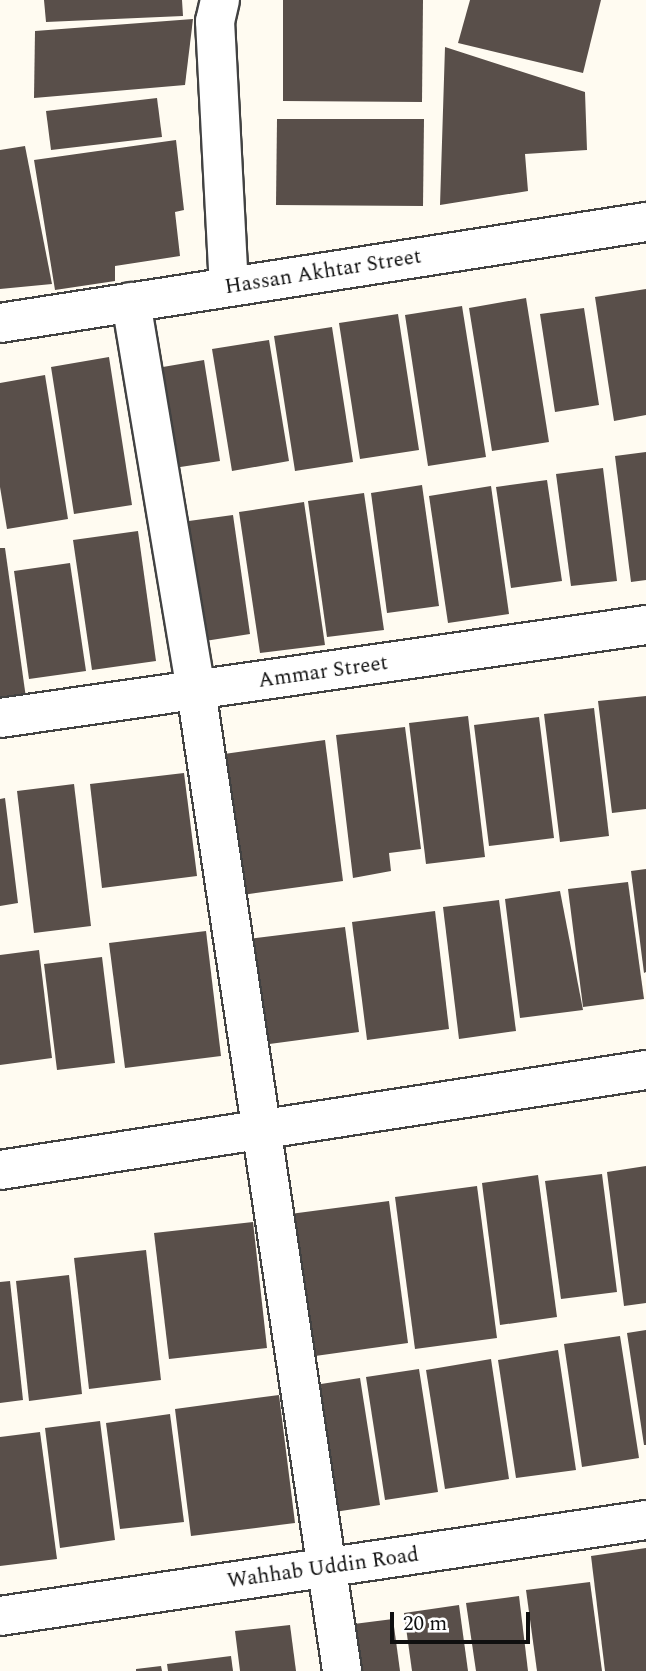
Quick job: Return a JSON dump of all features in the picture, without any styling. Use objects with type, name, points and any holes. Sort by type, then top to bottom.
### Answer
[{"type":"street","points":[[220,0],[215,21],[229,287]]},
{"type":"street","name":"Hassan Akhtar Street","points":[[0,323],[646,222]]},
{"type":"street","points":[[131,303],[196,690],[342,1671]]},
{"type":"street","name":"Ammar Street","points":[[0,718],[646,625]]},
{"type":"street","points":[[0,1170],[646,1070]]},
{"type":"street","name":"Wahhab Uddin Road","points":[[0,1616],[646,1520]]},
{"type":"building","points":[[44,0],[182,0],[183,16],[46,22]]},
{"type":"building","points":[[283,0],[423,0],[422,102],[283,101]]},
{"type":"building","points":[[470,0],[601,0],[583,73],[458,43]]},
{"type":"building","points":[[193,19],[185,85],[34,98],[35,31]]},
{"type":"building","points":[[445,47],[585,92],[587,150],[525,154],[528,191],[440,205]]},
{"type":"building","points":[[157,98],[162,137],[51,150],[46,111]]},
{"type":"building","points":[[277,119],[424,119],[423,206],[276,205]]},
{"type":"building","points":[[176,140],[184,210],[175,212],[180,256],[115,266],[115,281],[55,290],[34,160]]},
{"type":"building","points":[[25,146],[52,284],[0,289],[0,150]]},
{"type":"building","points":[[646,289],[646,415],[614,421],[595,297]]},
{"type":"building","points":[[526,298],[549,442],[492,451],[469,308]]},
{"type":"building","points":[[462,306],[486,457],[428,466],[405,315]]},
{"type":"building","points":[[584,308],[599,405],[555,412],[540,314]]},
{"type":"building","points":[[398,314],[419,450],[360,459],[339,323]]},
{"type":"building","points":[[332,327],[353,462],[295,471],[274,336]]},
{"type":"building","points":[[269,340],[289,461],[232,471],[212,349]]},
{"type":"building","points":[[109,357],[132,505],[74,514],[51,367]]},
{"type":"building","points":[[204,360],[220,461],[167,469],[151,369]]},
{"type":"building","points":[[45,375],[68,519],[7,529],[0,487],[0,383]]},
{"type":"building","points":[[646,452],[646,580],[631,582],[615,456]]},
{"type":"building","points":[[603,468],[617,581],[571,586],[556,474]]},
{"type":"building","points":[[547,480],[562,581],[511,588],[496,487]]},
{"type":"building","points":[[422,485],[439,606],[387,613],[371,493]]},
{"type":"building","points":[[491,486],[509,614],[448,623],[429,496]]},
{"type":"building","points":[[364,493],[384,630],[327,637],[308,501]]},
{"type":"building","points":[[304,502],[325,645],[260,653],[239,512]]},
{"type":"building","points":[[233,515],[250,634],[192,643],[174,523]]},
{"type":"building","points":[[138,531],[156,661],[92,670],[73,540]]},
{"type":"building","points":[[0,548],[5,548],[26,698],[0,702]]},
{"type":"building","points":[[70,563],[86,671],[29,679],[14,571]]},
{"type":"building","points":[[646,696],[646,809],[612,813],[598,701]]},
{"type":"building","points":[[594,708],[609,836],[560,842],[544,714]]},
{"type":"building","points":[[468,716],[485,857],[426,864],[409,723]]},
{"type":"building","points":[[539,717],[554,838],[489,846],[474,725]]},
{"type":"building","points":[[405,727],[421,849],[389,853],[391,871],[353,878],[336,735]]},
{"type":"building","points":[[325,740],[343,881],[242,895],[224,754]]},
{"type":"building","points":[[184,773],[197,876],[102,888],[90,784]]},
{"type":"building","points":[[74,784],[91,926],[34,933],[17,791]]},
{"type":"building","points":[[5,798],[18,903],[0,906],[0,799]]},
{"type":"building","points":[[646,869],[646,972],[644,973],[631,871]]},
{"type":"building","points":[[628,882],[644,999],[583,1007],[568,889]]},
{"type":"building","points":[[560,891],[583,1010],[520,1018],[505,899]]},
{"type":"building","points":[[499,900],[516,1031],[459,1039],[443,907]]},
{"type":"building","points":[[435,911],[449,1029],[367,1040],[352,922]]},
{"type":"building","points":[[345,927],[359,1032],[262,1045],[248,939]]},
{"type":"building","points":[[206,931],[221,1056],[125,1068],[109,943]]},
{"type":"building","points":[[39,950],[52,1058],[0,1065],[0,955]]},
{"type":"building","points":[[102,957],[115,1063],[57,1070],[44,964]]},
{"type":"building","points":[[646,1166],[646,1303],[624,1306],[607,1172]]},
{"type":"building","points":[[602,1174],[617,1292],[561,1299],[545,1181]]},
{"type":"building","points":[[538,1175],[557,1317],[500,1325],[482,1183]]},
{"type":"building","points":[[477,1186],[497,1338],[415,1349],[395,1197]]},
{"type":"building","points":[[389,1201],[408,1343],[308,1357],[290,1214]]},
{"type":"building","points":[[253,1222],[267,1348],[169,1359],[154,1233]]},
{"type":"building","points":[[146,1250],[161,1380],[89,1389],[74,1258]]},
{"type":"building","points":[[69,1275],[82,1394],[29,1401],[16,1281]]},
{"type":"building","points":[[10,1281],[23,1400],[0,1403],[0,1282]]},
{"type":"building","points":[[646,1330],[646,1445],[644,1445],[627,1333]]},
{"type":"building","points":[[620,1336],[639,1458],[582,1467],[564,1344]]},
{"type":"building","points":[[558,1350],[576,1470],[516,1478],[498,1360]]},
{"type":"building","points":[[491,1359],[509,1479],[445,1489],[426,1370]]},
{"type":"building","points":[[419,1369],[438,1492],[385,1500],[366,1377]]},
{"type":"building","points":[[360,1378],[380,1505],[328,1513],[308,1386]]},
{"type":"building","points":[[279,1395],[295,1523],[191,1536],[175,1409]]},
{"type":"building","points":[[170,1414],[184,1522],[120,1529],[106,1423]]},
{"type":"building","points":[[100,1421],[115,1540],[60,1548],[45,1428]]},
{"type":"building","points":[[40,1432],[57,1559],[0,1566],[0,1437]]},
{"type":"building","points":[[646,1548],[646,1671],[605,1671],[591,1556]]},
{"type":"building","points":[[590,1582],[602,1671],[537,1671],[526,1590]]},
{"type":"building","points":[[519,1596],[528,1671],[476,1671],[466,1603]]},
{"type":"building","points":[[459,1605],[468,1671],[412,1671],[404,1613]]},
{"type":"building","points":[[393,1619],[400,1671],[352,1671],[346,1625]]},
{"type":"building","points":[[290,1625],[296,1671],[240,1671],[235,1631]]},
{"type":"building","points":[[231,1656],[233,1671],[168,1671],[167,1664]]},
{"type":"building","points":[[161,1666],[162,1671],[136,1671],[136,1669]]}]
